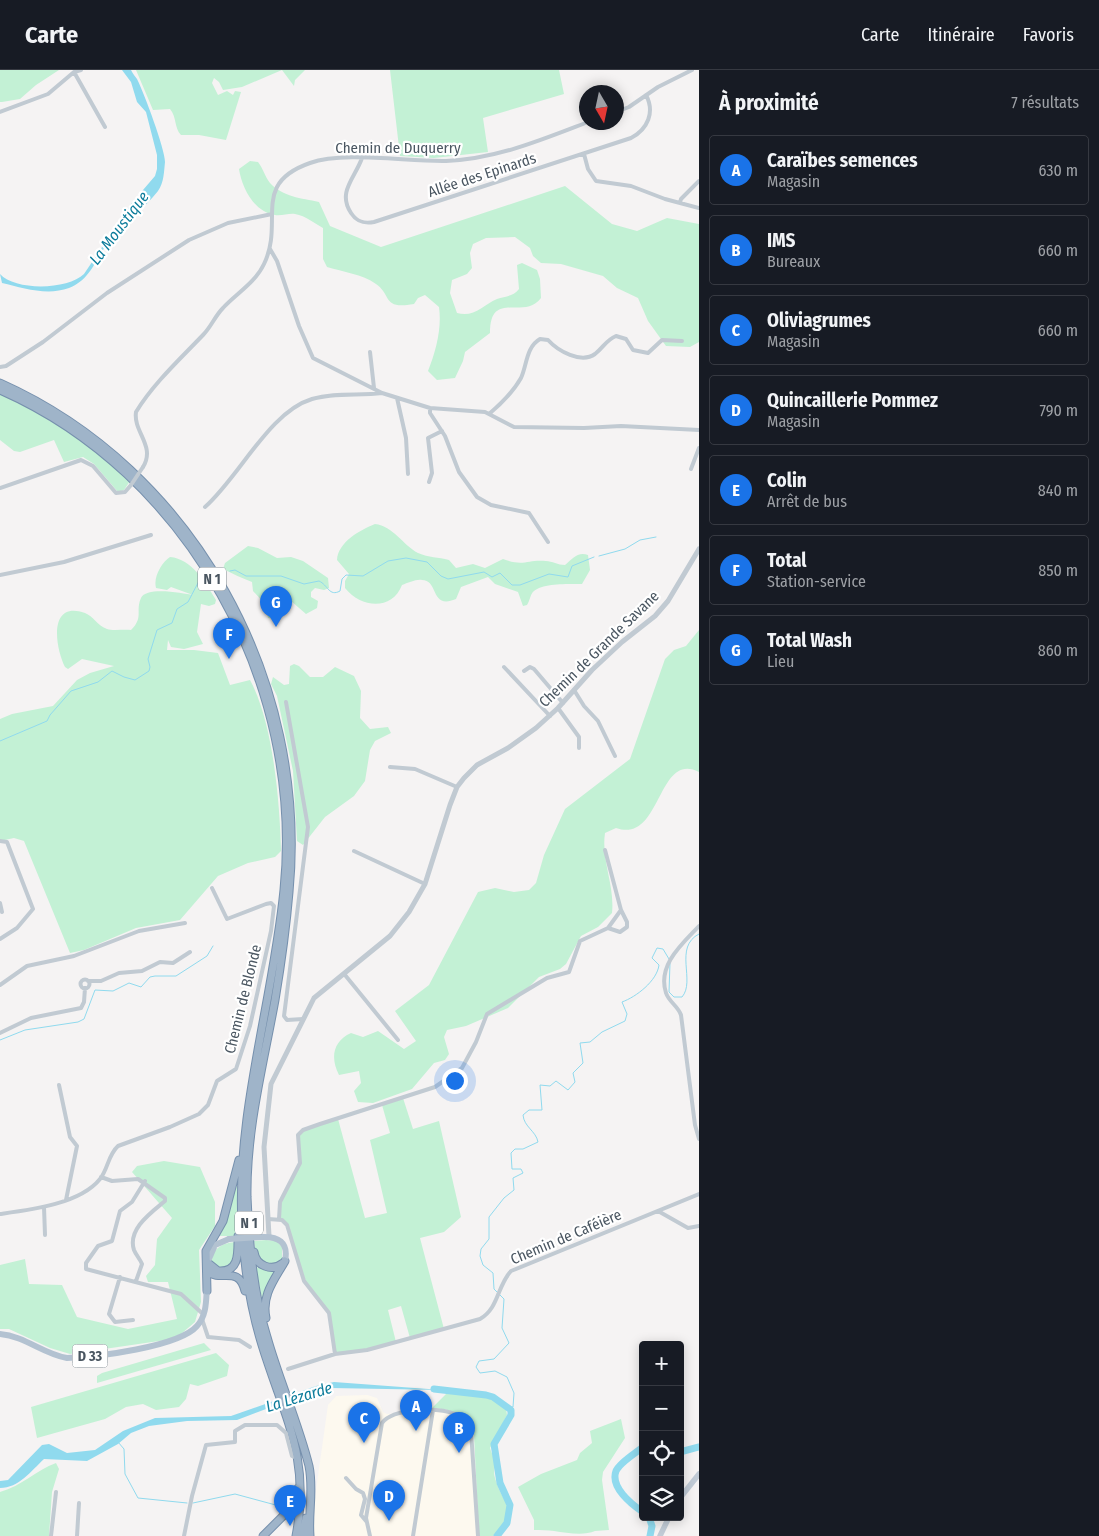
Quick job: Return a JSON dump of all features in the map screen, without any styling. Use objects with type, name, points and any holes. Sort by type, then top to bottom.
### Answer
[{"type":"highway","name":"N 1","points":[[0,383],[45,406],[102,444],[135,472],[176,517],[211,566],[243,626],[269,693],[281,736],[288,776],[291,819],[291,869],[275,1000],[252,1117],[248,1158],[248,1198],[255,1288],[277,1369],[280,1388]]},
{"type":"highway","name":"N 1","points":[[0,390],[41,410],[97,448],[122,469],[167,515],[190,544],[222,596],[248,650],[262,689],[280,768],[286,854],[284,888],[270,992],[252,1084],[244,1138],[241,1193],[244,1261],[255,1318],[265,1356],[280,1388],[301,1450],[309,1490],[303,1536]]},
{"type":"highway","points":[[207,1288],[206,1251],[223,1221],[244,1138]]},
{"type":"highway","points":[[208,1263],[214,1270],[223,1272],[236,1263],[241,1193]]},
{"type":"highway","points":[[248,1198],[257,1262],[269,1268],[279,1266],[285,1261]]},
{"type":"highway","points":[[277,1369],[264,1306],[267,1293],[285,1261]]},
{"type":"highway","points":[[208,1272],[216,1276],[233,1276],[243,1283],[258,1343],[265,1356]]},
{"type":"highway","points":[[207,1288],[216,1276]]},
{"type":"highway","name":"N 1","points":[[296,1536],[302,1490],[301,1450]]},
{"type":"highway","points":[[263,1536],[290,1511],[295,1502],[298,1490],[298,1458],[301,1450]]},
{"type":"highway","points":[[301,1450],[312,1491],[310,1536]]},
{"type":"main road","points":[[203,1317],[208,1263],[213,1247],[218,1242],[229,1239],[269,1236],[281,1240],[285,1249],[285,1261]]},
{"type":"main road","name":"D 33","points":[[0,1334],[27,1341],[58,1357],[78,1358],[166,1344],[190,1333],[203,1317]]},
{"type":"main road","points":[[684,1493],[699,1474]]},
{"type":"main road","points":[[660,1536],[667,1521]]},
{"type":"street","points":[[0,112],[48,94],[74,72],[81,70]]},
{"type":"street","points":[[624,109],[692,70]]},
{"type":"street","points":[[74,72],[105,127]]},
{"type":"street","name":"Allée des Epinards","points":[[362,158],[344,197],[353,216],[362,223],[367,223],[400,215],[584,154],[640,133],[648,121],[650,107],[646,95]]},
{"type":"street","name":"Chemin de Duquerry","points":[[0,488],[81,460],[93,466],[116,493],[123,494],[143,467],[147,451],[135,419],[138,410],[186,352],[204,334],[222,308],[251,283],[260,271],[270,250],[272,202],[276,187],[285,176],[311,163],[320,161],[362,158],[445,161],[492,155],[531,144],[579,125]]},
{"type":"street","points":[[584,154],[588,169],[596,181],[631,186],[699,208]]},
{"type":"street","points":[[680,203],[681,198],[699,181]]},
{"type":"street","points":[[0,367],[6,366],[42,342],[107,293],[190,240],[228,223],[272,214]]},
{"type":"street","points":[[270,250],[277,261],[299,326],[313,358],[382,392],[430,408],[489,414],[514,426],[584,428],[621,426],[699,430]]},
{"type":"street","points":[[489,414],[510,393],[522,376],[527,355],[534,344],[540,339],[548,340],[558,350],[586,358],[593,356],[609,339],[616,336],[626,338],[633,350],[648,353],[662,340],[682,341]]},
{"type":"street","points":[[370,352],[374,388]]},
{"type":"street","points":[[206,507],[226,487],[270,429],[285,413],[295,406],[322,397],[382,392]]},
{"type":"street","points":[[397,398],[406,438],[408,474]]},
{"type":"street","points":[[430,408],[430,413],[442,431],[459,472],[477,498],[491,505],[529,513],[548,542]]},
{"type":"street","points":[[429,482],[432,472],[428,438],[442,431]]},
{"type":"street","points":[[691,469],[699,448]]},
{"type":"street","points":[[0,575],[64,562],[151,535]]},
{"type":"street","name":"Chemin de Grande Savane","points":[[269,1236],[264,1147],[272,1084],[303,1019],[318,993],[345,975],[397,929],[425,884],[457,787],[477,765],[523,739],[550,716],[592,670],[665,606],[699,550]]},
{"type":"street","points":[[504,667],[550,716]]},
{"type":"street","points":[[524,671],[530,667],[534,669],[563,703]]},
{"type":"street","points":[[574,690],[584,706],[598,721],[615,756]]},
{"type":"street","points":[[286,702],[308,827],[284,1016],[287,1020],[303,1019]]},
{"type":"street","points":[[558,708],[579,737],[579,748]]},
{"type":"street","points":[[390,767],[415,770],[457,787]]},
{"type":"street","points":[[0,841],[7,842],[33,909],[17,928],[0,939]]},
{"type":"street","points":[[605,850],[621,910],[627,922],[627,927],[620,932],[608,928]]},
{"type":"street","points":[[354,852],[425,884]]},
{"type":"street","name":"Chemin de Blonde","points":[[0,1214],[44,1207],[66,1200],[87,1190],[101,1177],[112,1151],[118,1146],[170,1127],[204,1110],[214,1084],[233,1072],[239,1062],[250,1026],[271,931],[274,906],[271,903],[266,904],[227,919],[212,888]]},
{"type":"street","points":[[0,903],[2,912]]},
{"type":"street","points":[[278,1219],[280,1202],[300,1163],[298,1135],[303,1130],[435,1088],[454,1076],[468,1058],[487,1014],[547,978],[569,972],[580,942],[608,928],[621,910]]},
{"type":"street","points":[[0,985],[27,966],[74,956],[138,931],[185,923]]},
{"type":"street","points":[[699,926],[668,960],[665,966],[664,980],[666,993],[679,1009],[681,1015],[693,1117],[699,1139]]},
{"type":"street","points":[[85,988],[81,986],[81,982],[84,979],[88,981],[101,981],[119,973],[142,971],[160,962],[173,963],[190,952]]},
{"type":"street","points":[[345,975],[398,1040]]},
{"type":"street","points":[[0,1034],[31,1018],[81,1008],[84,1002],[85,988],[89,985],[88,981]]},
{"type":"street","points":[[59,1085],[70,1137],[77,1145],[66,1200]]},
{"type":"street","points":[[101,1177],[112,1181],[136,1178],[145,1181],[166,1200],[144,1219],[135,1232],[134,1250],[142,1264],[136,1281]]},
{"type":"street","points":[[145,1181],[132,1202],[120,1211],[112,1241],[98,1245],[86,1264],[86,1269],[90,1272],[120,1277],[183,1295],[203,1317],[206,1336],[239,1340],[250,1347]]},
{"type":"street","name":"Chemin de Caféière","points":[[288,1369],[335,1354],[367,1350],[474,1321],[488,1314],[509,1274],[517,1268],[699,1194]]},
{"type":"street","points":[[44,1207],[45,1235]]},
{"type":"street","points":[[658,1211],[688,1228],[699,1226]]},
{"type":"street","points":[[268,1219],[278,1219],[284,1222],[291,1232],[304,1281],[329,1312],[335,1354]]},
{"type":"street","points":[[120,1277],[109,1314],[115,1322],[132,1320]]},
{"type":"street","points":[[413,1536],[433,1410]]},
{"type":"street","points":[[370,1536],[366,1521],[382,1423],[393,1413],[433,1410],[454,1414],[463,1420],[471,1431],[478,1536]]},
{"type":"street","points":[[184,1536],[192,1496],[206,1445],[235,1442],[235,1430],[242,1426],[277,1425],[286,1433],[292,1456],[298,1458]]},
{"type":"street","points":[[346,1478],[363,1494],[365,1499],[361,1515],[366,1521]]},
{"type":"street","points":[[51,1536],[56,1492]]},
{"type":"street","points":[[77,1536],[79,1503]]},
{"type":"shaded area","points":[[367,1395],[377,1398],[383,1412],[387,1414],[433,1410],[460,1416],[471,1431],[478,1536],[312,1536],[315,1497],[328,1405],[336,1396]]},
{"type":"green space","points":[[0,70],[59,70],[36,85],[20,99],[0,102]]},
{"type":"green space","points":[[136,70],[282,70],[242,87],[223,90],[219,82],[214,78],[212,83],[218,95],[227,91],[233,95],[235,91],[241,92],[226,140],[199,135],[181,135],[170,109],[153,110]]},
{"type":"green space","points":[[282,70],[305,70],[295,80],[294,86]]},
{"type":"green space","points":[[390,70],[559,70],[564,94],[483,118],[488,152],[434,158],[400,156]]},
{"type":"green space","points":[[250,161],[258,162],[275,188],[293,196],[319,202],[330,226],[381,247],[565,186],[612,224],[637,231],[667,218],[699,224],[699,342],[690,347],[666,346],[648,321],[638,298],[617,288],[603,276],[561,264],[541,263],[533,256],[530,248],[515,237],[486,238],[473,244],[470,253],[472,268],[467,274],[452,280],[450,293],[457,313],[468,314],[497,299],[517,292],[519,289],[517,265],[522,263],[537,270],[540,279],[541,298],[534,304],[526,307],[502,309],[496,312],[491,320],[490,333],[465,352],[455,378],[437,380],[428,371],[438,339],[439,307],[425,295],[418,298],[414,304],[397,305],[392,303],[381,288],[371,281],[327,267],[323,259],[323,228],[299,215],[275,215],[268,213],[250,198],[243,184],[239,169]]},
{"type":"green space","points":[[0,393],[86,442],[130,481],[124,490],[118,492],[94,464],[83,457],[64,462],[54,440],[20,452],[14,451],[0,440]]},
{"type":"green space","points":[[375,524],[381,525],[393,532],[418,553],[449,560],[456,568],[473,564],[485,568],[503,559],[521,563],[548,561],[565,565],[575,556],[584,554],[588,555],[590,570],[582,584],[557,584],[538,588],[533,592],[527,605],[523,606],[518,592],[495,584],[488,577],[461,587],[456,599],[448,601],[442,601],[438,598],[427,581],[420,580],[402,585],[391,599],[384,603],[367,603],[359,600],[345,588],[345,581],[349,574],[337,560],[341,548],[346,542],[357,533]]},
{"type":"green space","points":[[248,546],[258,548],[277,558],[291,557],[303,561],[328,578],[329,588],[324,590],[315,588],[311,592],[311,597],[318,601],[317,608],[306,614],[291,601],[284,606],[277,619],[268,618],[266,605],[253,591],[252,582],[223,569],[225,563]]},
{"type":"green space","points":[[170,557],[185,562],[197,572],[216,600],[215,604],[209,606],[201,604],[197,632],[203,644],[184,649],[171,647],[168,640],[167,650],[194,650],[218,653],[230,685],[250,680],[258,697],[270,740],[277,787],[281,851],[275,857],[248,863],[218,876],[180,920],[136,928],[84,950],[70,953],[24,841],[14,838],[0,841],[0,719],[12,714],[53,706],[77,680],[90,673],[114,666],[82,659],[68,669],[65,667],[61,658],[57,628],[60,619],[65,613],[73,611],[85,613],[107,629],[131,630],[137,621],[139,603],[144,594],[165,591],[193,595],[171,587],[167,590],[156,588],[155,584],[159,570]]},
{"type":"green space","points":[[699,630],[699,772],[685,769],[675,774],[666,784],[651,812],[642,823],[631,829],[616,828],[605,833],[604,843],[612,893],[612,913],[598,927],[581,936],[566,964],[560,969],[539,977],[508,1008],[466,1026],[447,1030],[444,1037],[449,1054],[445,1060],[434,1063],[412,1089],[373,1103],[358,1102],[354,1091],[361,1083],[359,1071],[339,1075],[334,1056],[337,1045],[345,1036],[351,1033],[363,1037],[378,1031],[404,1049],[416,1041],[395,1011],[429,985],[478,892],[495,888],[514,892],[529,890],[536,883],[544,855],[565,809],[630,759],[665,659],[674,650],[686,646]]},
{"type":"green space","points":[[294,664],[299,666],[310,677],[323,677],[335,667],[354,676],[361,691],[360,718],[370,729],[388,727],[391,733],[375,741],[370,750],[365,781],[354,796],[325,817],[303,845],[297,841],[293,771],[277,696],[271,684],[273,677],[284,685],[289,684],[290,666]]},
{"type":"green space","points":[[403,1098],[413,1129],[439,1121],[461,1217],[444,1232],[420,1238],[444,1329],[410,1338],[401,1306],[388,1310],[396,1342],[367,1350],[335,1354],[329,1313],[308,1288],[287,1225],[279,1219],[279,1208],[299,1166],[298,1135],[303,1130],[338,1119],[365,1218],[387,1213],[370,1140],[390,1133],[382,1105]]},
{"type":"green space","points":[[164,1161],[200,1167],[215,1202],[215,1226],[199,1250],[201,1302],[195,1322],[181,1334],[166,1340],[70,1354],[50,1348],[9,1329],[0,1329],[0,1265],[25,1259],[29,1284],[62,1285],[77,1317],[128,1329],[177,1319],[168,1282],[148,1282],[146,1276],[155,1265],[157,1239],[172,1218],[132,1172],[137,1166]]},
{"type":"green space","points":[[237,1181],[237,1236],[218,1236]]},
{"type":"green space","points":[[254,1241],[277,1241],[282,1247],[282,1261],[274,1265],[266,1265],[256,1255]]},
{"type":"green space","points":[[236,1242],[231,1265],[223,1270],[212,1265],[213,1255],[218,1248],[222,1245]]},
{"type":"green space","points":[[256,1267],[269,1271],[278,1269],[262,1299]]},
{"type":"green space","points":[[204,1343],[211,1350],[97,1383],[97,1376],[102,1373]]},
{"type":"green space","points":[[216,1353],[229,1365],[227,1376],[198,1386],[190,1384],[186,1399],[179,1407],[156,1410],[143,1404],[126,1407],[105,1419],[37,1438],[31,1407]]},
{"type":"green space","points":[[456,1393],[493,1399],[506,1409],[507,1415],[490,1448],[495,1462],[495,1478],[508,1507],[508,1514],[507,1520],[493,1536],[479,1536],[474,1435],[471,1428],[458,1414],[432,1408],[446,1394]]},
{"type":"green space","points":[[621,1419],[625,1438],[603,1472],[602,1480],[609,1530],[581,1534],[534,1530],[534,1520],[518,1487],[541,1474],[577,1460],[580,1453],[592,1443],[590,1431]]},
{"type":"green space","points":[[56,1463],[59,1469],[52,1492],[49,1536],[0,1536],[0,1492],[15,1486]]},
{"type":"water","name":"La Moustique","points":[[122,70],[131,70],[137,79],[158,134],[165,162],[160,188],[147,204],[110,240],[93,267],[77,284],[61,290],[44,291],[2,283],[0,274],[7,280],[29,286],[54,286],[76,279],[84,274],[131,204],[155,176],[157,155],[146,112],[137,102],[131,82]]},
{"type":"water","points":[[334,1382],[442,1390],[331,1388],[306,1394],[237,1420],[187,1421],[149,1426],[131,1433],[118,1444],[87,1461],[44,1459],[19,1482],[0,1488],[0,1481],[8,1480],[42,1445],[49,1444],[67,1453],[95,1450],[123,1431],[155,1418],[231,1416],[316,1386]]},
{"type":"waterway","points":[[599,556],[625,549],[640,540],[656,537]]},
{"type":"waterway","points":[[230,571],[235,570],[246,576],[281,576],[304,584],[319,581],[333,593],[340,591],[342,579],[346,575],[363,576],[388,561],[406,558],[427,562],[441,576],[448,579],[484,572],[492,577],[500,573],[512,585],[520,585],[549,574],[568,577],[572,566],[594,557]]},
{"type":"waterway","points":[[0,741],[47,721],[71,691],[98,682],[112,671],[135,680],[149,671],[148,659],[157,630],[172,623],[177,609],[188,602],[199,581]]},
{"type":"waterway","points":[[670,963],[669,992],[674,997],[682,997],[686,990],[687,982],[687,947],[691,940],[699,934]]},
{"type":"waterway","points":[[0,1040],[25,1030],[78,1022],[84,1019],[95,990],[113,991],[129,983],[141,987],[150,977],[176,976],[207,956],[213,946]]},
{"type":"waterway","points":[[509,1407],[513,1407],[514,1393],[507,1377],[495,1371],[480,1373],[476,1367],[479,1361],[494,1359],[509,1343],[502,1328],[504,1299],[494,1289],[493,1273],[483,1265],[480,1256],[481,1249],[489,1239],[489,1217],[504,1198],[514,1190],[513,1178],[523,1173],[521,1169],[512,1169],[511,1153],[515,1149],[523,1149],[538,1142],[525,1123],[523,1115],[529,1110],[542,1110],[540,1085],[550,1086],[556,1081],[568,1090],[575,1082],[573,1073],[583,1063],[580,1043],[590,1042],[602,1032],[625,1021],[627,1014],[622,1002],[645,988],[654,977],[659,965],[652,958],[657,948],[663,949],[669,959]]},
{"type":"waterway","name":"La Lézarde","points":[[434,1389],[486,1395],[493,1397],[511,1410],[511,1415],[494,1444],[500,1483],[510,1505],[507,1523],[497,1536]]},
{"type":"waterway","points":[[118,1442],[124,1449],[125,1474],[138,1498],[187,1503]]},
{"type":"waterway","name":"La Lézarde","points":[[684,1451],[699,1447]]},
{"type":"waterway","name":"La Lézarde","points":[[639,1450],[621,1464],[616,1471],[615,1477],[619,1489],[639,1509]]},
{"type":"waterway","points":[[193,1503],[235,1494],[283,1507]]},
{"type":"waterway","name":"La Lézarde","points":[[650,1521],[652,1526],[650,1536]]},
{"type":"place","name":"Total Wash","points":[[276,627]]},
{"type":"place","name":"Total","points":[[229,659]]},
{"type":"place","name":"Caraïbes semences","points":[[416,1431]]},
{"type":"place","name":"Oliviagrumes","points":[[364,1443]]},
{"type":"place","name":"IMS","points":[[459,1453]]},
{"type":"place","name":"Quincaillerie Pommez","points":[[389,1521]]},
{"type":"place","name":"Colin","points":[[290,1526]]}]
